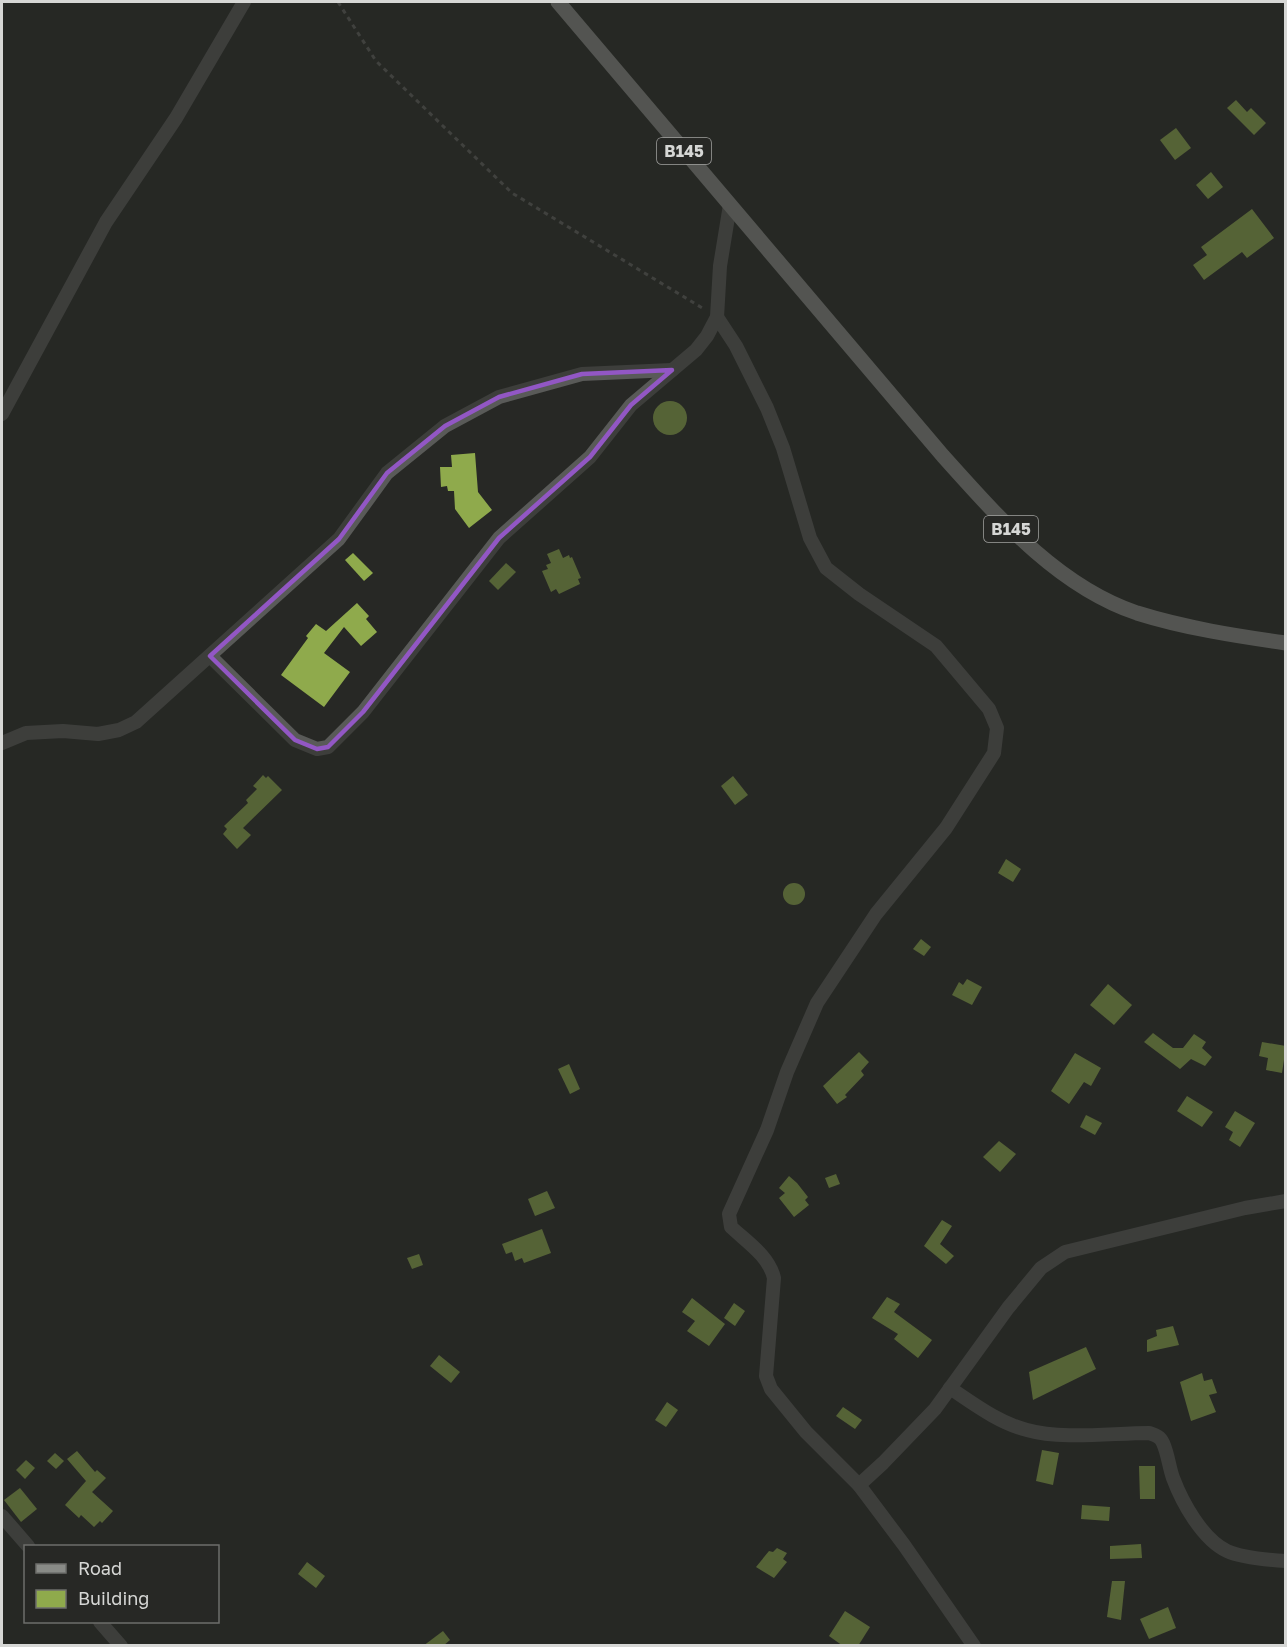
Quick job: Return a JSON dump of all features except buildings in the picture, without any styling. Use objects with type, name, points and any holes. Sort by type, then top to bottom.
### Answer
[{"type":"main road","name":"B145","points":[[558,2],[943,456],[995,514],[1047,561],[1093,592],[1136,612],[1230,635],[1286,643]]},
{"type":"street","points":[[2,414],[106,222],[176,118],[244,2]]},
{"type":"street","points":[[210,656],[295,740],[317,748],[328,747],[363,712],[499,538],[590,457],[631,405],[696,350],[707,336],[717,317],[720,266],[730,205]]},
{"type":"street","points":[[717,317],[736,346],[767,408],[783,448],[810,538],[826,568],[859,594],[936,646],[989,709],[998,728],[994,753],[946,828],[876,914],[817,1003],[787,1072],[766,1130],[729,1214],[731,1227],[768,1262],[774,1278],[766,1367],[766,1376],[771,1389],[806,1432],[859,1485],[974,1646]]},
{"type":"street","points":[[2,743],[26,733],[63,731],[98,734],[119,730],[136,722],[339,539],[387,473],[445,426],[499,397],[582,374],[672,370]]},
{"type":"street","points":[[859,1485],[928,1416],[1008,1308],[1041,1268],[1065,1252],[1245,1208],[1286,1201]]},
{"type":"street","points":[[950,1388],[993,1417],[1027,1430],[1051,1434],[1149,1433],[1157,1435],[1162,1442],[1173,1478],[1187,1508],[1206,1533],[1227,1551],[1265,1560],[1286,1560]]},
{"type":"street","points":[[2,1516],[27,1545]]},
{"type":"street","points":[[101,1623],[121,1646]]},
{"type":"path","points":[[338,2],[376,61],[512,193],[717,317]]},
{"type":"highlighted area","points":[[672,370],[631,405],[590,457],[499,538],[363,712],[328,747],[317,749],[295,740],[210,656],[339,539],[387,473],[445,426],[499,397],[582,374]]}]
